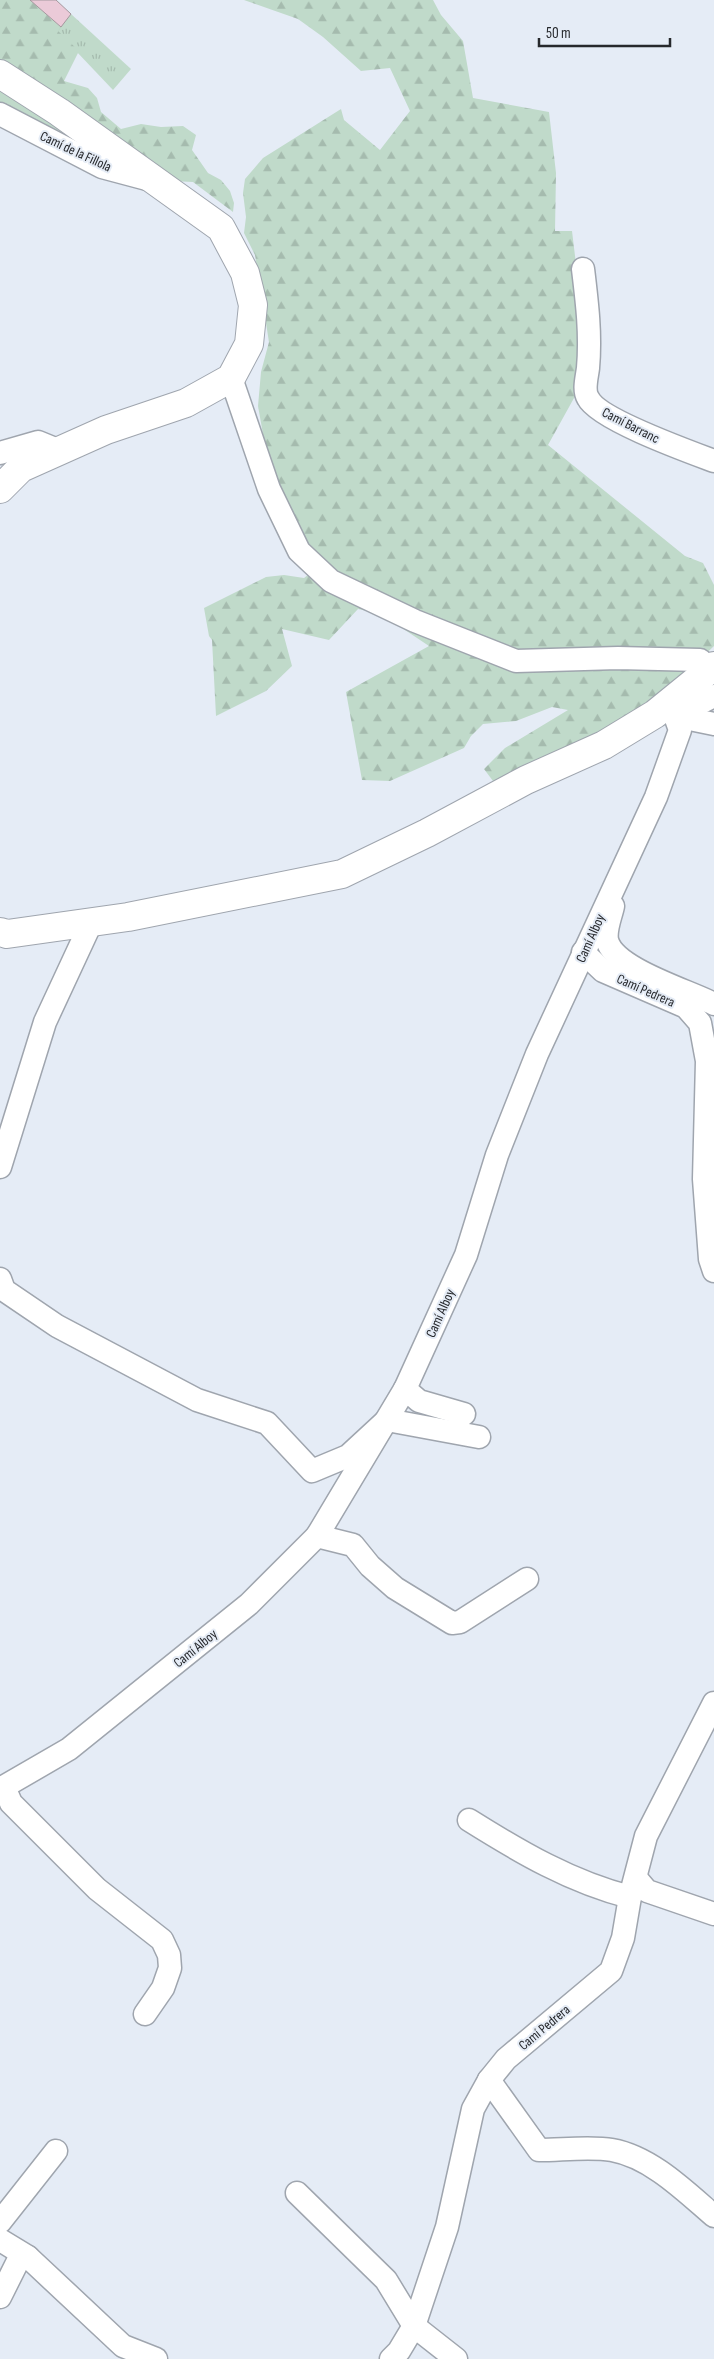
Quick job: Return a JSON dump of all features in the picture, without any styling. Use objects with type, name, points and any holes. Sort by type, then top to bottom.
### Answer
[{"type":"main road","points":[[0,74],[59,112],[221,228],[244,272],[253,305],[249,344],[231,378],[186,403],[106,430],[20,468],[0,489]]},
{"type":"main road","points":[[0,932],[7,934],[128,917],[342,874],[427,833],[526,780],[604,745],[655,714],[673,709],[712,667]]},
{"type":"street","name":"Camí de la Fillola","points":[[0,114],[102,167],[155,181]]},
{"type":"street","name":"Camí Barranc","points":[[583,269],[590,324],[586,386],[588,399],[596,407],[627,425],[714,461]]},
{"type":"street","points":[[231,378],[269,489],[299,551],[331,581],[414,621],[516,661],[618,658],[700,660],[712,667]]},
{"type":"street","points":[[0,453],[38,442],[60,451]]},
{"type":"street","points":[[673,709],[714,696]]},
{"type":"street","points":[[673,709],[714,724]]},
{"type":"street","name":"Camí Alboy","points":[[1,1783],[69,1750],[249,1604],[317,1536],[405,1389],[466,1255],[497,1155],[537,1054],[656,797],[680,730],[673,709]]},
{"type":"street","points":[[629,854],[608,922],[607,939],[614,954],[627,965],[714,1004]]},
{"type":"street","points":[[0,1167],[45,1022],[91,922]]},
{"type":"street","name":"Camí Pedrera","points":[[583,952],[603,971],[686,1007],[700,1023],[707,1061],[704,1179],[710,1259],[714,1272]]},
{"type":"street","points":[[0,1278],[4,1290],[56,1326],[197,1400],[267,1423],[312,1471],[348,1456],[387,1420],[479,1437]]},
{"type":"street","points":[[405,1389],[420,1401],[464,1414]]},
{"type":"street","points":[[317,1536],[353,1545],[370,1566],[395,1588],[452,1623],[460,1622],[527,1579]]},
{"type":"street","name":"Camí Pedrera","points":[[391,2359],[414,2326],[446,2227],[473,2109],[489,2080],[506,2059],[611,1971],[623,1938],[646,1836],[714,1703]]},
{"type":"street","points":[[1,1783],[11,1803],[97,1889],[162,1940],[169,1955],[170,1968],[163,1988],[145,2014]]},
{"type":"street","points":[[469,1820],[530,1858],[599,1889],[633,1888],[647,1891],[714,1914]]},
{"type":"street","points":[[489,2080],[539,2150],[612,2150],[642,2160],[682,2189],[714,2216]]},
{"type":"street","points":[[0,2222],[56,2151]]},
{"type":"street","points":[[297,2193],[386,2280],[414,2326],[456,2359]]},
{"type":"street","points":[[0,2240],[28,2256],[118,2353],[156,2359]]},
{"type":"street","points":[[0,2296],[18,2262],[28,2256]]},
{"type":"green space","points":[[0,0],[30,0],[61,27],[58,31],[79,51],[64,81],[88,88],[97,98],[101,112],[121,129],[141,124],[161,127],[183,126],[196,135],[192,150],[208,173],[221,180],[230,191],[234,203],[233,212],[193,182],[171,181],[0,62]]},
{"type":"green space","points":[[244,0],[433,0],[441,15],[463,41],[473,98],[549,112],[556,173],[555,231],[572,231],[576,264],[579,389],[548,445],[685,556],[703,563],[714,585],[714,646],[653,705],[496,785],[484,769],[505,748],[568,710],[552,707],[516,721],[483,724],[471,736],[464,748],[390,781],[362,780],[346,692],[429,646],[381,614],[358,609],[329,640],[282,629],[292,666],[266,691],[216,716],[212,640],[209,636],[204,608],[266,577],[284,575],[304,578],[322,564],[302,539],[286,507],[266,451],[258,406],[261,372],[269,342],[255,255],[244,233],[246,217],[243,193],[245,179],[263,158],[341,109],[344,120],[380,150],[410,111],[390,68],[361,71],[323,37],[298,19]]},
{"type":"green space","points":[[71,14],[131,69],[113,90],[57,31]]},
{"type":"green space","points":[[0,86],[95,148],[92,155],[0,105]]},
{"type":"building","points":[[30,0],[56,0],[71,14],[61,27]]}]
